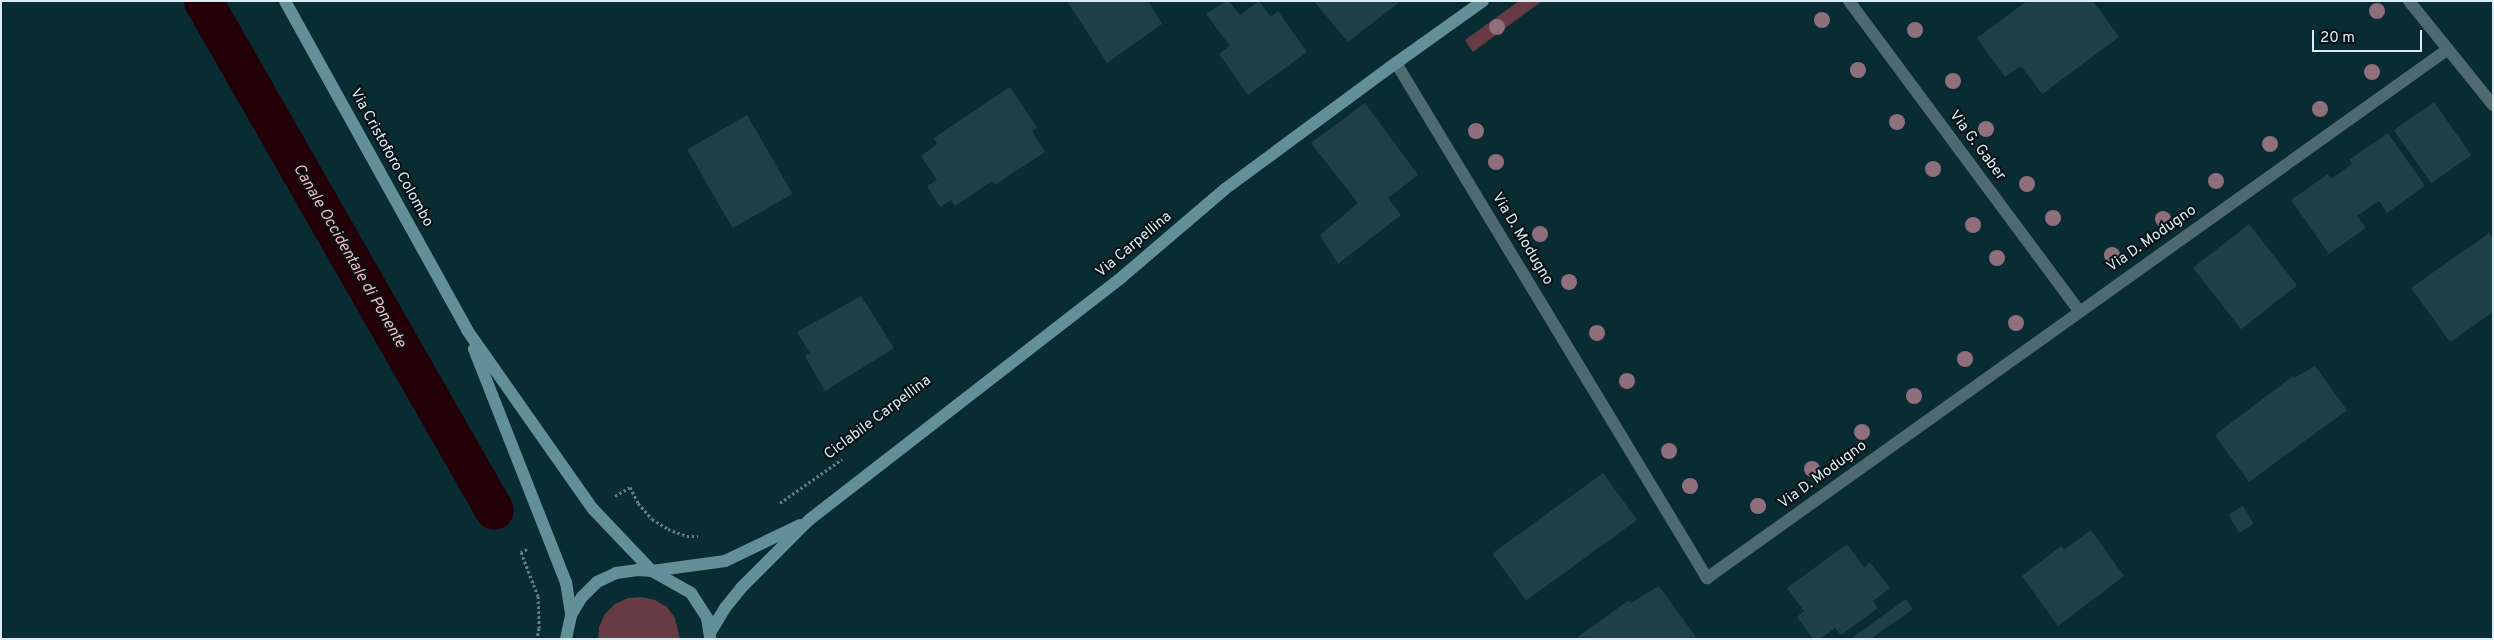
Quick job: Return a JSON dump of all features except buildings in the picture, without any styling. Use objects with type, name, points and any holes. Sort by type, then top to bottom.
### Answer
[{"type":"main road","name":"Via Cristoforo Colombo","points":[[285,1],[467,330],[593,509],[652,571],[691,593],[706,618],[710,636]]},
{"type":"main road","name":"Via Carpellina","points":[[809,520],[1122,277],[1225,189],[1396,62],[1483,1]]},
{"type":"main road","name":"Via Cristoforo Colombo","points":[[467,330],[566,582],[571,615]]},
{"type":"main road","points":[[652,571],[725,561],[809,520]]},
{"type":"main road","points":[[710,636],[725,608],[741,588],[809,520]]},
{"type":"main road","name":"Via Cristoforo Colombo","points":[[566,639],[571,615],[582,597],[597,582],[616,573],[638,570],[652,571]]},
{"type":"street","name":"Via G. Gaber","points":[[1849,1],[2079,311]]},
{"type":"street","points":[[2408,1],[2493,106]]},
{"type":"street","name":"Via D. Modugno","points":[[1396,62],[1708,578],[2079,311],[2448,50]]},
{"type":"path","name":"Ciclabile Carpellina","points":[[778,505],[850,453]]},
{"type":"path","points":[[617,494],[630,487],[638,503],[652,519],[668,529],[687,536],[704,537]]},
{"type":"path","points":[[534,544],[521,552],[538,596],[539,628],[537,639]]},
{"type":"shaded area","points":[[1519,1],[1542,1],[1473,52],[1465,40]]},
{"type":"shaded area","points":[[642,597],[655,600],[667,607],[675,618],[680,639],[598,639],[599,627],[605,614],[615,604],[628,598]]},
{"type":"waterway","name":"Canale Occidentale di Ponente","points":[[203,1],[494,510]]}]
